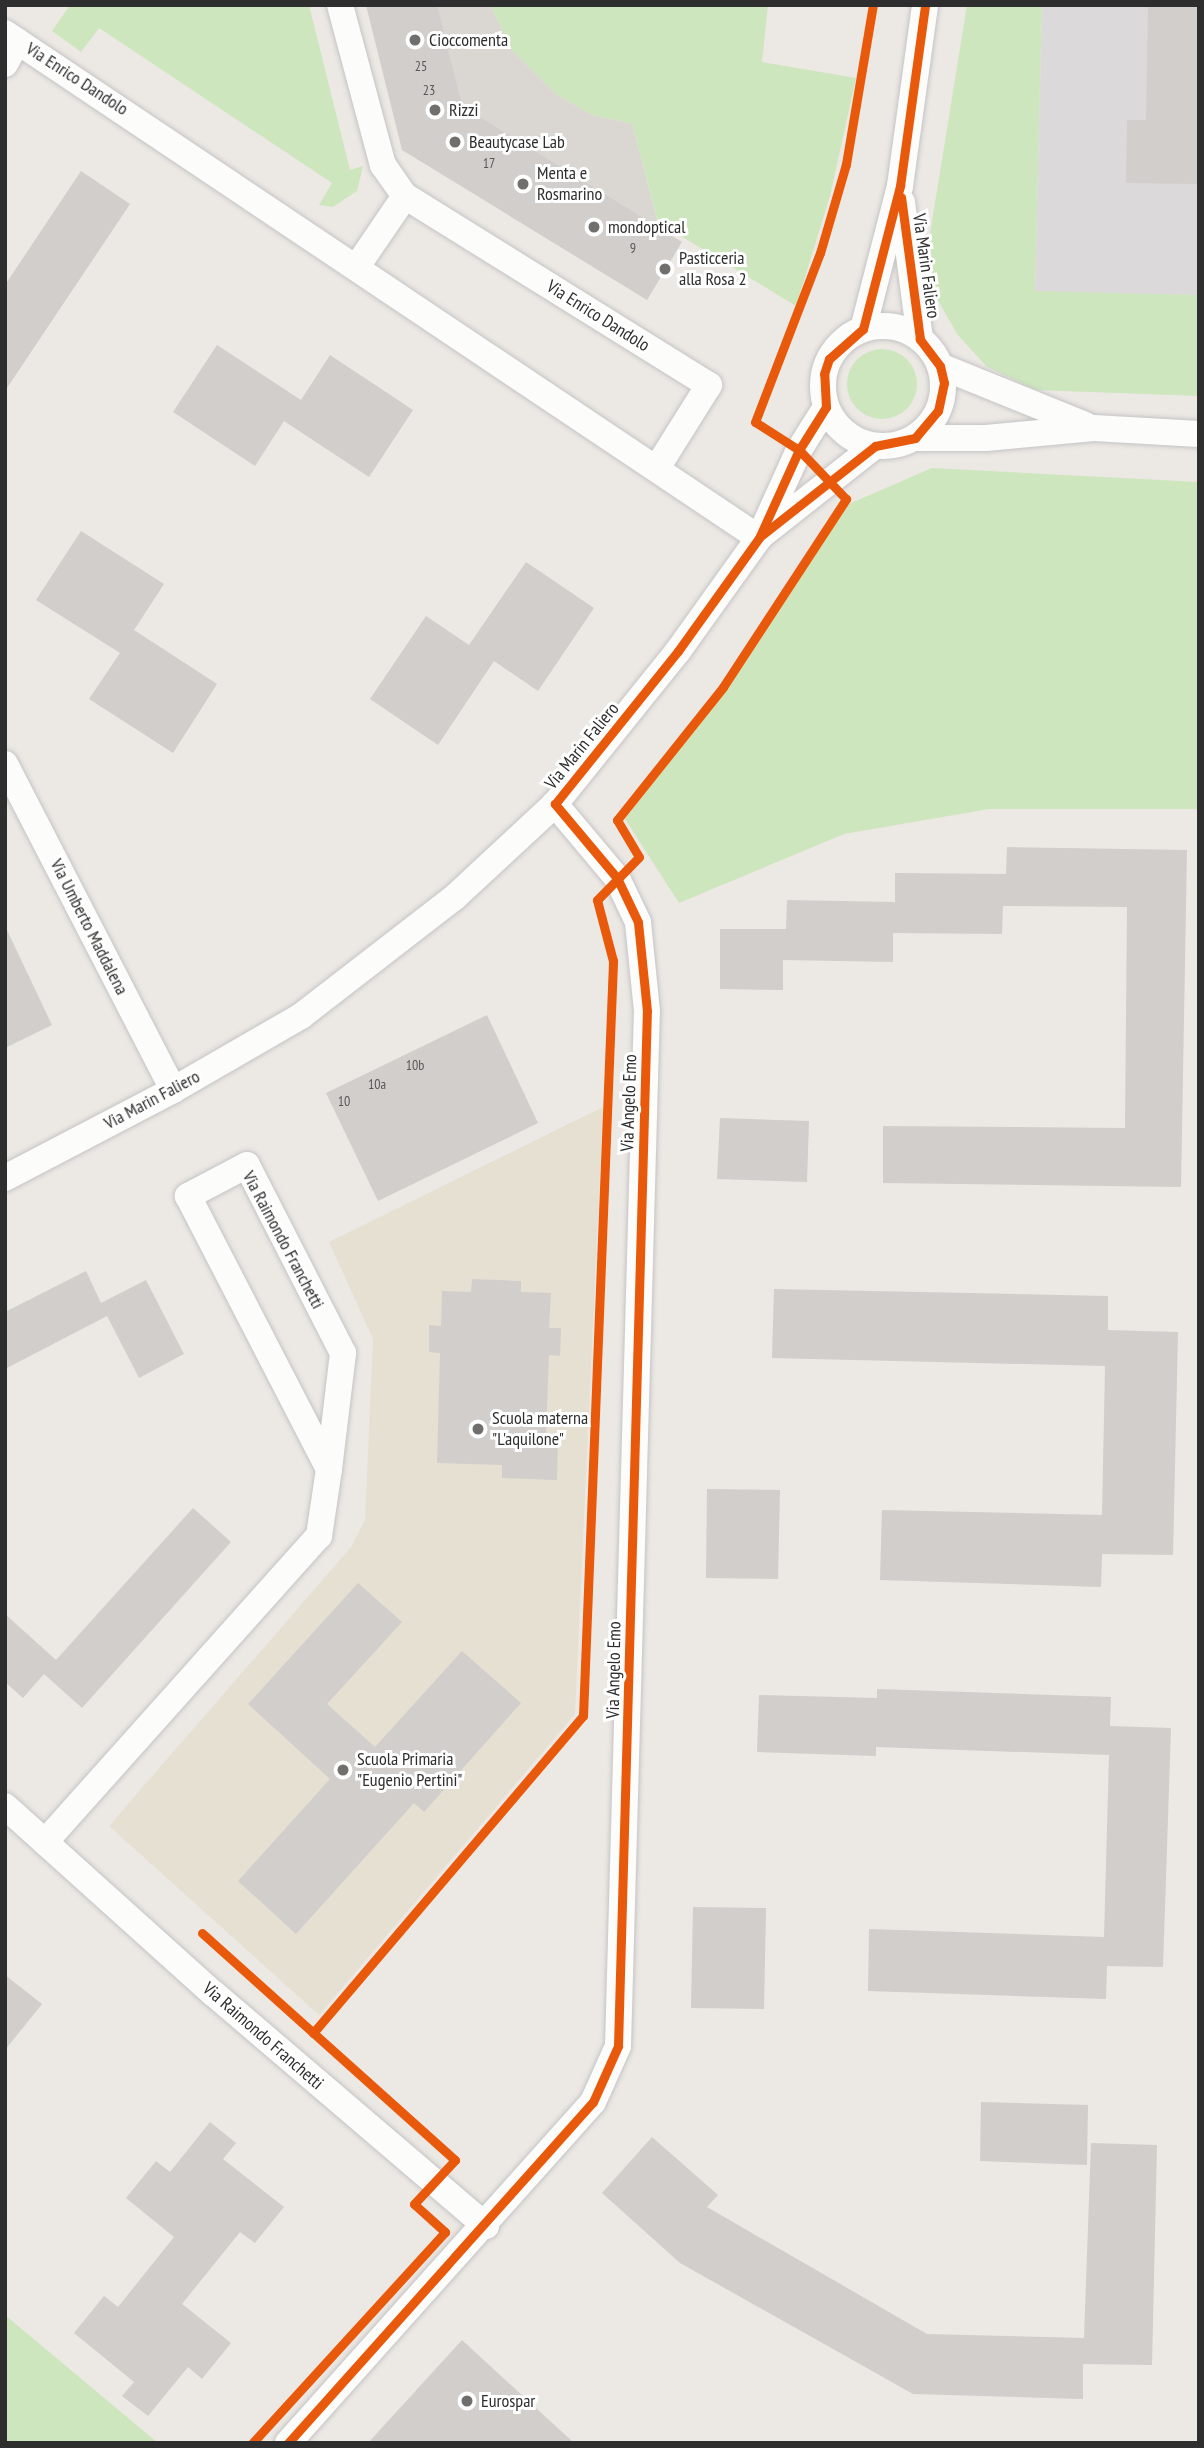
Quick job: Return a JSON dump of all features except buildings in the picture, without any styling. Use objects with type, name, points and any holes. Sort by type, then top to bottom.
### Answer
[{"type":"street","name":"Via Enrico Dandolo","points":[[340,5],[383,165],[405,196],[709,385],[657,468]]},
{"type":"street","name":"Via Marin Faliero","points":[[920,339],[885,326],[863,329],[900,186],[925,5]]},
{"type":"street","name":"Via Enrico Dandolo","points":[[10,46],[358,265],[759,538]]},
{"type":"street","name":"Via Marin Faliero","points":[[900,186],[920,339],[940,366],[1000,395],[1094,428]]},
{"type":"street","points":[[358,265],[405,196]]},
{"type":"street","points":[[863,329],[829,359],[824,374],[826,407],[848,436],[875,446]]},
{"type":"street","points":[[915,438],[938,411],[944,383],[940,366]]},
{"type":"street","name":"Via Marin Faliero","points":[[5,1178],[173,1090],[301,1016],[384,955],[555,804],[759,538],[799,450],[826,407]]},
{"type":"street","name":"Via Marin Faliero","points":[[759,538],[875,446],[915,438],[986,438],[1094,428],[1199,434]]},
{"type":"street","name":"Via Umberto Maddalena","points":[[5,764],[173,1090]]},
{"type":"street","name":"Via Angelo Emo","points":[[288,2443],[486,2225],[593,2102],[618,2046],[647,1011],[638,922],[617,878],[555,804]]},
{"type":"street","name":"Via Raimondo Franchetti","points":[[45,1842],[319,1536],[329,1469],[342,1353],[247,1165],[188,1196],[329,1469]]},
{"type":"street","name":"Via Raimondo Franchetti","points":[[5,1806],[486,2225]]},
{"type":"shaded area","points":[[420,5],[490,5],[512,50],[557,95],[592,115],[632,124],[665,250],[447,116]]},
{"type":"shaded area","points":[[1042,5],[1199,5],[1199,295],[1035,292]]},
{"type":"shaded area","points":[[603,1107],[575,1714],[319,2015],[109,1826],[352,1546],[365,1520],[373,1339],[329,1242]]},
{"type":"green space","points":[[70,5],[309,5],[350,170],[363,166],[357,191],[333,207],[319,205],[332,183],[99,28],[81,52],[52,31]]},
{"type":"green space","points":[[490,5],[768,5],[762,62],[856,78],[830,196],[796,306],[658,222],[632,124],[592,115],[557,95],[512,50]]},
{"type":"green space","points":[[967,5],[1042,5],[1035,291],[1199,295],[1199,396],[1036,390],[987,367],[957,334],[930,286],[929,240]]},
{"type":"green space","points":[[875,349],[889,349],[902,354],[912,364],[917,384],[912,404],[902,414],[889,419],[875,419],[862,414],[852,404],[847,391],[847,377],[852,364],[862,354]]},
{"type":"green space","points":[[932,468],[1199,482],[1199,809],[989,809],[844,834],[679,903],[625,819],[722,693],[824,531],[849,504]]},
{"type":"green space","points":[[5,2315],[158,2443],[5,2443]]},
{"type":"cycle path","points":[[313,2033],[583,1716],[613,961],[597,900],[639,857],[617,820],[723,687],[846,499],[799,450],[755,422],[820,253],[846,164],[873,5]]},
{"type":"cycle path","points":[[288,2443],[593,2102],[618,2046],[647,1011],[638,922],[617,878],[555,804],[678,651],[759,538],[799,450],[826,407],[824,374],[829,359],[863,329],[900,186],[925,5]]},
{"type":"cycle path","points":[[762,535],[875,446],[915,438],[938,411],[944,383],[940,366],[920,339],[901,197]]},
{"type":"cycle path","points":[[202,1933],[455,2160],[414,2204],[445,2232],[252,2443]]},
{"type":"place","name":"Cioccomenta","points":[[415,40]]},
{"type":"place","name":"Rizzi","points":[[435,110]]},
{"type":"place","name":"Beautycase Lab","points":[[455,142]]},
{"type":"place","name":"Menta e Rosmarino","points":[[523,184]]},
{"type":"place","name":"mondoptical","points":[[594,227]]},
{"type":"place","name":"Pasticceria alla Rosa 2","points":[[665,269]]},
{"type":"place","name":"Scuola materna \"L'aquilone\"","points":[[478,1429]]},
{"type":"place","name":"Scuola Primaria \"Eugenio Pertini\"","points":[[343,1770]]},
{"type":"place","name":"Eurospar","points":[[467,2401]]}]
